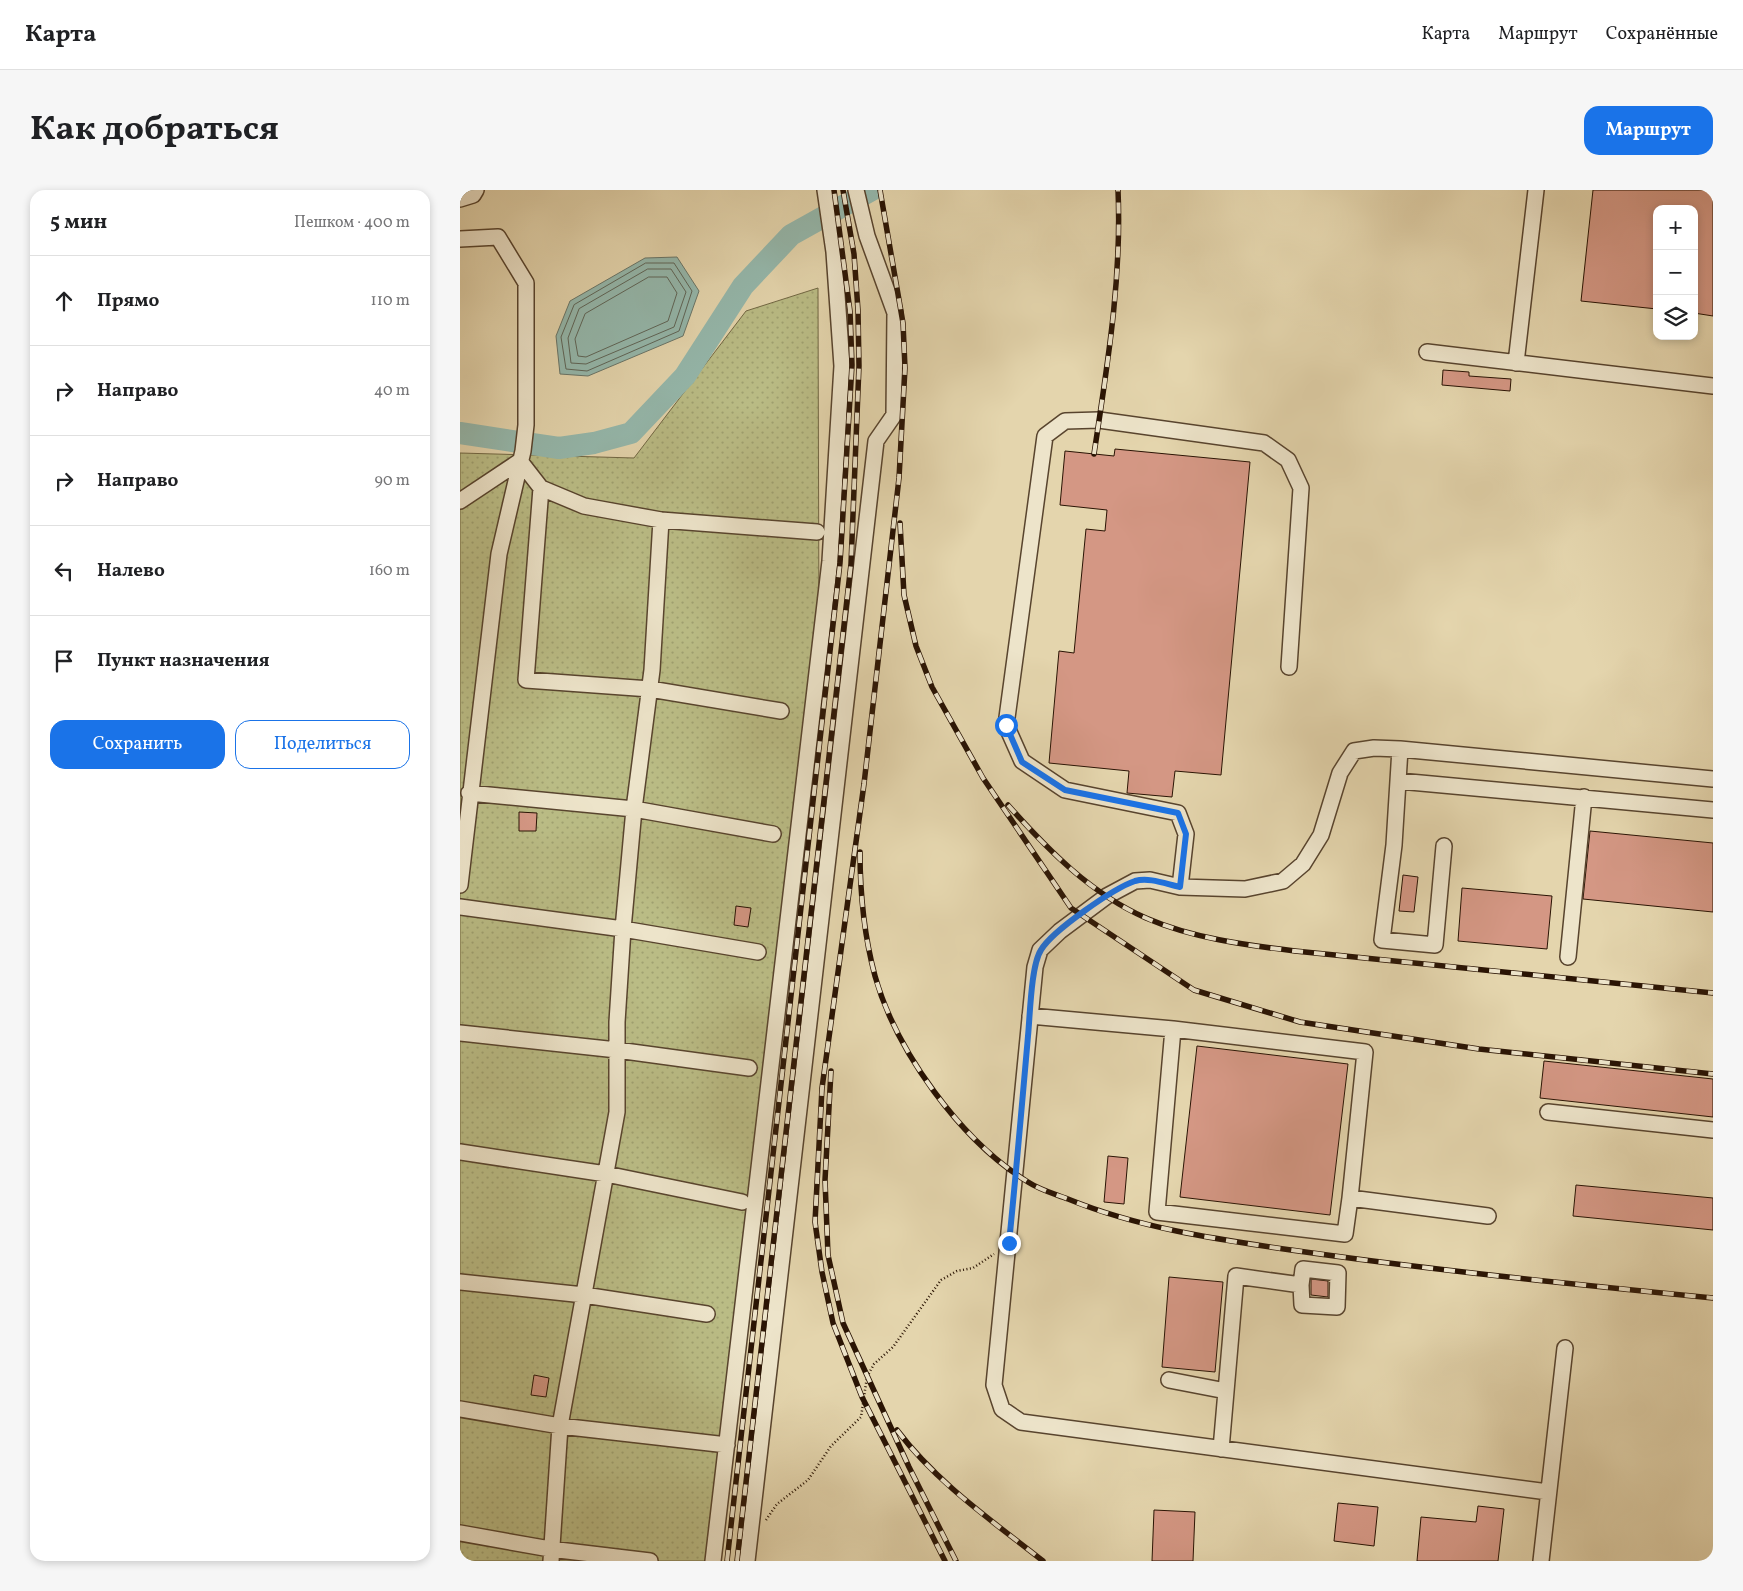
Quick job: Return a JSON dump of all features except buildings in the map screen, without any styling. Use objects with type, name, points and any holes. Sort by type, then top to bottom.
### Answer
[{"type":"street","points":[[713,1561],[830,561],[842,366],[834,252],[825,190]]},
{"type":"street","points":[[747,1561],[876,441],[894,415],[895,313],[867,236],[856,190]]},
{"type":"street","points":[[1516,363],[1536,190]]},
{"type":"street","points":[[460,239],[498,237],[526,283],[526,425],[522,456],[499,554],[469,793],[460,885]]},
{"type":"street","points":[[1427,352],[1713,386]]},
{"type":"street","points":[[1180,887],[1186,834],[1178,813],[1065,790],[1022,762],[1006,725],[1045,436],[1065,421],[1099,420],[1264,443],[1288,460],[1301,488],[1290,667]]},
{"type":"street","points":[[522,456],[540,488],[526,680],[650,689],[781,711]]},
{"type":"street","points":[[460,501],[522,456]]},
{"type":"street","points":[[540,488],[584,506],[661,520],[817,532]]},
{"type":"street","points":[[550,1555],[560,1426],[617,1112],[617,1050],[623,929],[634,809],[650,689],[661,520]]},
{"type":"street","points":[[1548,1492],[1021,1422],[1002,1409],[994,1385],[1035,967],[1040,950],[1060,932],[1107,896],[1136,881],[1150,880],[1180,887],[1245,889],[1283,881],[1303,864],[1321,835],[1340,773],[1354,751],[1374,748],[1400,749],[1713,778]]},
{"type":"street","points":[[1400,749],[1394,845],[1382,940],[1435,945],[1444,846]]},
{"type":"street","points":[[1399,780],[1713,810]]},
{"type":"street","points":[[469,793],[634,809],[773,834]]},
{"type":"street","points":[[1568,957],[1584,797]]},
{"type":"street","points":[[460,907],[623,929],[758,952]]},
{"type":"street","points":[[1030,1016],[1173,1029],[1365,1052],[1345,1234],[1157,1212],[1173,1029]]},
{"type":"street","points":[[460,1033],[617,1050],[749,1068]]},
{"type":"street","points":[[1548,1112],[1713,1130]]},
{"type":"street","points":[[460,1152],[606,1174],[742,1202]]},
{"type":"street","points":[[1350,1198],[1488,1216]]},
{"type":"street","points":[[1221,1449],[1236,1276],[1301,1285]]},
{"type":"street","points":[[460,1282],[584,1295],[706,1314]]},
{"type":"street","points":[[1541,1561],[1565,1348]]},
{"type":"street","points":[[1169,1380],[1226,1391]]},
{"type":"street","points":[[460,1409],[560,1426],[727,1446]]},
{"type":"street","points":[[460,1533],[550,1555],[650,1561]]},
{"type":"path","points":[[762,1526],[777,1504],[808,1480],[831,1446],[861,1417],[867,1377],[874,1364],[894,1347],[922,1310],[930,1294],[941,1280],[957,1271],[973,1268],[1009,1243]]},
{"type":"green space","points":[[818,288],[819,645],[708,1561],[460,1561],[460,453],[634,458],[746,311]]},
{"type":"water","points":[[677,257],[699,291],[683,336],[588,376],[560,374],[556,336],[570,301],[645,258]]},
{"type":"waterway","points":[[460,433],[559,448],[594,443],[631,433],[685,376],[743,286],[791,235],[872,190]]},
{"type":"railway","points":[[727,1561],[840,563],[852,365],[850,311],[834,190]]},
{"type":"railway","points":[[737,1561],[851,564],[859,366],[858,310],[854,254],[843,190]]},
{"type":"railway","points":[[880,190],[903,323],[905,368],[899,478],[864,784],[822,1088],[815,1222],[822,1272],[833,1323],[862,1397],[945,1561]]},
{"type":"railway","points":[[1094,454],[1116,290],[1119,223],[1118,190]]},
{"type":"railway","points":[[900,523],[904,595],[916,646],[932,687],[983,778],[1071,908],[1194,990],[1300,1022],[1479,1049],[1713,1074]]},
{"type":"railway","points":[[1008,805],[1054,854],[1088,883],[1107,896],[1146,918],[1200,936],[1295,951],[1713,993]]},
{"type":"railway","points":[[860,852],[863,914],[871,961],[885,1005],[898,1034],[934,1092],[956,1119],[1003,1164],[1033,1185],[1122,1218],[1234,1241],[1449,1270],[1713,1298]]},
{"type":"railway","points":[[831,1071],[825,1180],[828,1255],[843,1323],[909,1467],[956,1561]]},
{"type":"railway","points":[[897,1430],[929,1467],[947,1484],[984,1516],[1043,1561]]},
{"type":"route","points":[[1006,725],[1022,762],[1065,790],[1178,813],[1186,834],[1180,887],[1150,880],[1136,881],[1107,896],[1081,914],[1040,950],[1035,967],[1009,1243]]}]
